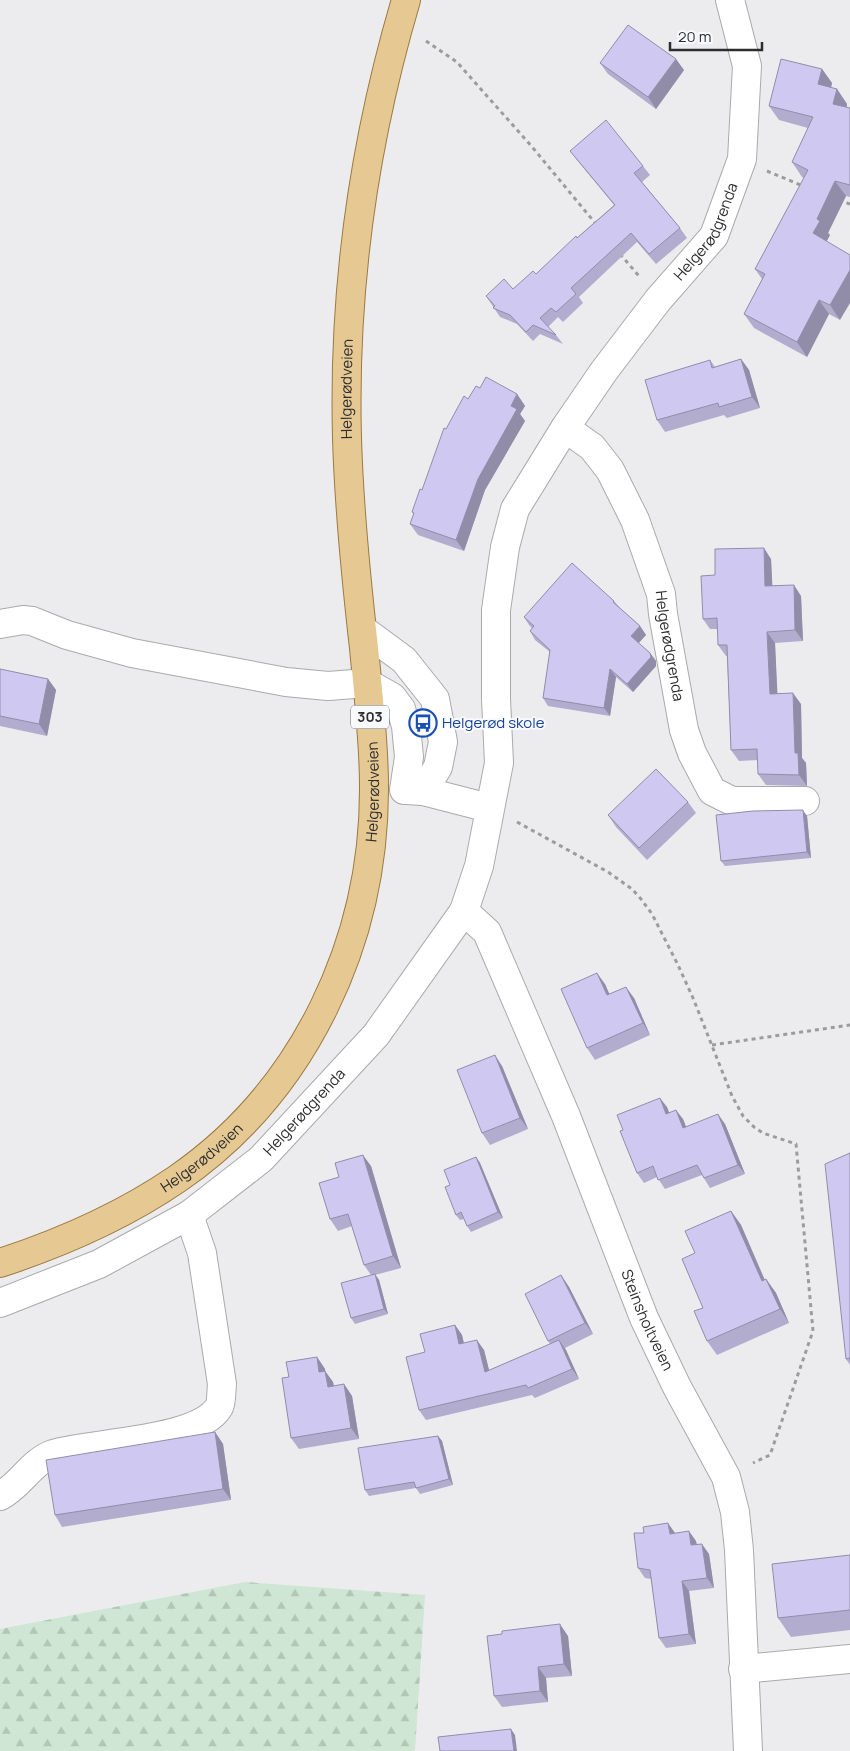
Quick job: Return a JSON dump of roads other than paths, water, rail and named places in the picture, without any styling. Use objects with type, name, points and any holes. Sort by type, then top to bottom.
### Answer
[{"type":"main road","name":"Helgerødveien","points":[[0,1263],[66,1238],[121,1212],[178,1178],[209,1154],[254,1112],[283,1076],[302,1048],[328,1002],[350,944],[364,890],[372,832],[374,788],[367,683],[351,522],[347,375],[349,318],[356,241],[366,167],[381,92],[406,0]]},
{"type":"street","name":"Helgerødgrenda","points":[[0,1303],[99,1264],[189,1215],[260,1159],[376,1035],[464,911],[479,866],[499,763],[496,699],[496,610],[506,547],[516,509],[565,428],[604,371],[658,300],[714,236],[742,159],[746,66],[730,0]]},
{"type":"street","name":"Helgerødgrenda","points":[[565,428],[592,447],[610,470],[635,520],[661,594],[684,730],[692,753],[712,791],[732,801],[805,801]]},
{"type":"street","points":[[0,624],[23,620],[32,621],[67,635],[132,653],[286,682],[328,686],[367,683],[392,697],[401,709],[406,726],[413,790]]},
{"type":"street","points":[[362,629],[404,660],[435,699],[443,742],[438,767],[413,790]]},
{"type":"street","points":[[374,788],[413,790],[490,808]]},
{"type":"street","name":"Steinsholtveien","points":[[464,911],[487,932],[566,1116],[644,1318],[677,1387],[726,1477],[735,1512],[739,1550],[748,1751]]},
{"type":"street","points":[[0,1496],[9,1492],[32,1468],[52,1454],[175,1433],[208,1418],[220,1406],[222,1384],[202,1252],[189,1215]]},
{"type":"street","points":[[743,1669],[850,1659]]},
{"type":"place","name":"Helgerød skole","points":[[423,723]]}]
